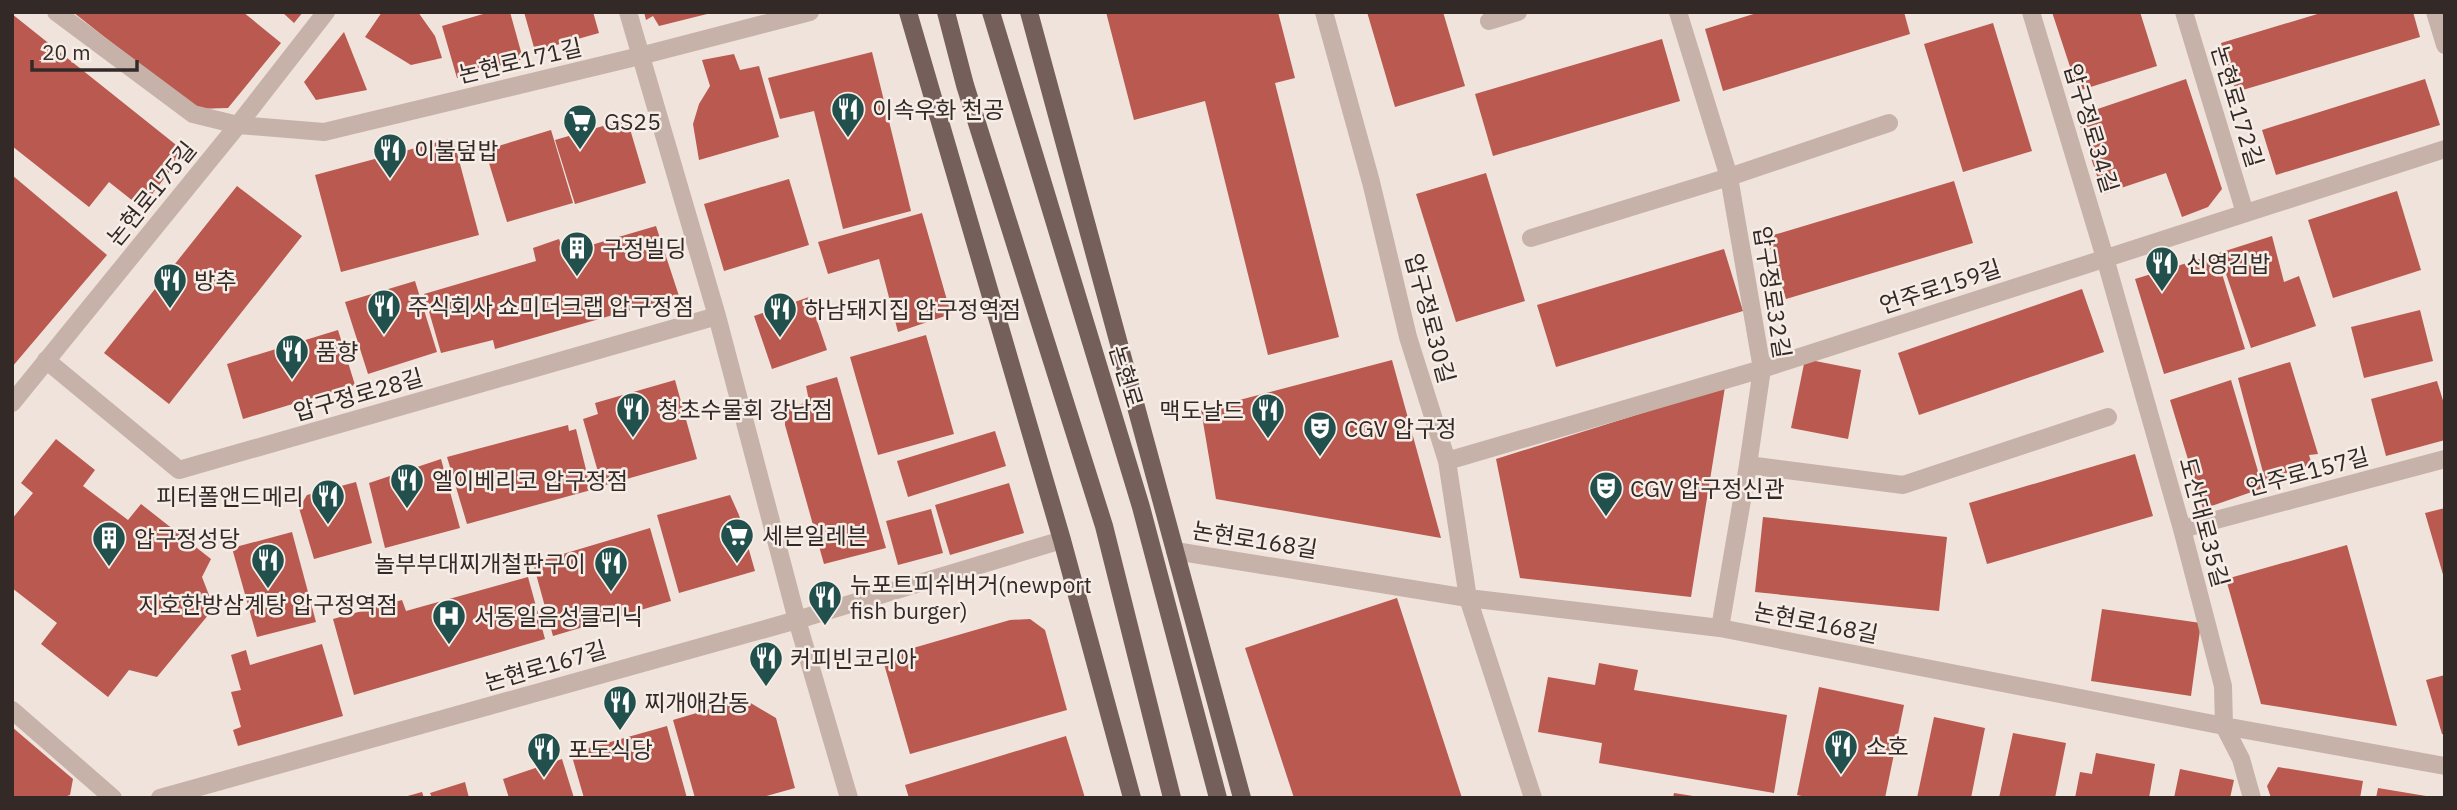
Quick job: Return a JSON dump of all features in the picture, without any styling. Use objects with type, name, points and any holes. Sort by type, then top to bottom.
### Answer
[{"type":"main road","points":[[908,12],[1062,540],[1132,798]]},
{"type":"main road","points":[[946,12],[965,85],[1104,526],[1172,795]]},
{"type":"main road","name":"논현로","points":[[991,12],[1141,507],[1217,795]]},
{"type":"main road","name":"논현로","points":[[1029,12],[1242,798]]},
{"type":"street","name":"논현로171길","points":[[56,12],[193,114],[238,125],[324,132],[810,12]]},
{"type":"street","name":"논현로175길","points":[[12,403],[238,125],[326,12]]},
{"type":"street","points":[[628,12],[717,316],[797,620],[849,798]]},
{"type":"street","name":"압구정로30길","points":[[1324,12],[1371,182],[1408,337],[1447,461],[1468,598],[1532,798]]},
{"type":"street","points":[[1489,21],[1518,12]]},
{"type":"street","name":"압구정로32길","points":[[1678,12],[1728,177],[1762,369],[1720,628]]},
{"type":"street","name":"압구정로34길","points":[[2031,12],[2105,258]]},
{"type":"street","name":"논현로172길","points":[[2184,12],[2245,213]]},
{"type":"street","points":[[2435,12],[2445,45]]},
{"type":"street","points":[[1531,238],[1728,177],[1889,123]]},
{"type":"street","name":"언주로159길","points":[[1447,461],[1762,369],[2445,149]]},
{"type":"street","name":"도산대로35길","points":[[2105,258],[2182,529],[2223,686],[2224,726],[2241,759],[2252,798]]},
{"type":"street","name":"압구정로28길","points":[[46,360],[179,470],[717,316]]},
{"type":"street","points":[[1748,465],[1903,485],[2108,417]]},
{"type":"street","name":"언주로157길","points":[[2182,529],[2445,459]]},
{"type":"street","name":"논현로167길","points":[[160,798],[797,620],[1062,540]]},
{"type":"street","name":"논현로168길","points":[[1175,551],[1468,598],[1720,628],[2445,766]]},
{"type":"street","points":[[12,710],[113,798]]},
{"type":"building","points":[[73,12],[243,12],[281,43],[228,108],[195,109]]},
{"type":"building","points":[[282,12],[303,12],[294,23]]},
{"type":"building","points":[[382,12],[418,12],[435,36],[442,58],[411,65],[365,37]]},
{"type":"building","points":[[490,12],[510,12],[523,59],[457,78],[442,26]]},
{"type":"building","points":[[524,12],[593,12],[599,33],[535,51]]},
{"type":"building","points":[[644,12],[711,13],[659,26],[653,16],[646,20]]},
{"type":"building","points":[[1106,12],[1278,12],[1295,78],[1275,83],[1339,337],[1268,355],[1205,101],[1134,120]]},
{"type":"building","points":[[1367,12],[1443,12],[1465,86],[1395,107]]},
{"type":"building","points":[[1760,12],[1904,12],[1910,34],[1723,91],[1705,29]]},
{"type":"building","points":[[2052,12],[2140,12],[2157,66],[2078,91]]},
{"type":"building","points":[[2324,12],[2413,12],[2420,37],[2236,92],[2221,43]]},
{"type":"building","points":[[12,14],[185,152],[149,198],[133,201],[109,182],[89,207],[12,146]]},
{"type":"building","points":[[1993,23],[2032,151],[1963,172],[1924,44]]},
{"type":"building","points":[[344,32],[367,90],[316,100],[304,82]]},
{"type":"building","points":[[1662,39],[1680,101],[1493,156],[1475,94]]},
{"type":"building","points":[[872,52],[911,211],[843,229],[814,111],[780,119],[768,78]]},
{"type":"building","points":[[734,54],[740,70],[759,66],[779,137],[699,160],[693,124],[699,104],[710,86],[702,60]]},
{"type":"building","points":[[2186,79],[2222,189],[2208,207],[2182,217],[2166,173],[2103,194],[2077,116]]},
{"type":"building","points":[[2425,79],[2440,125],[2276,175],[2262,130]]},
{"type":"building","points":[[627,119],[646,183],[575,204],[555,140]]},
{"type":"building","points":[[551,130],[573,203],[507,222],[485,150]]},
{"type":"building","points":[[453,138],[479,235],[341,272],[315,175]]},
{"type":"building","points":[[1486,173],[1525,301],[1456,322],[1416,194]]},
{"type":"building","points":[[12,175],[107,255],[12,367]]},
{"type":"building","points":[[789,179],[809,245],[724,271],[704,204]]},
{"type":"building","points":[[1954,181],[1973,243],[1786,299],[1767,237]]},
{"type":"building","points":[[237,186],[302,236],[169,404],[104,353]]},
{"type":"building","points":[[2397,191],[2421,270],[2333,298],[2308,220]]},
{"type":"building","points":[[922,213],[951,314],[898,332],[879,259],[828,274],[818,242]]},
{"type":"building","name":"구정빌딩","points":[[656,226],[679,296],[495,349],[493,340],[441,353],[424,294],[536,261],[533,248],[559,239],[564,253]]},
{"type":"building","points":[[2272,236],[2284,282],[2299,276],[2316,326],[2251,348],[2219,253]]},
{"type":"building","points":[[1724,249],[1743,311],[1556,367],[1537,305]]},
{"type":"building","points":[[2216,254],[2245,349],[2164,374],[2135,279]]},
{"type":"building","points":[[415,281],[437,352],[368,374],[345,302]]},
{"type":"building","points":[[2082,289],[2104,352],[1919,415],[1898,353]]},
{"type":"building","points":[[809,297],[827,350],[772,369],[754,316]]},
{"type":"building","points":[[2420,310],[2433,361],[2364,378],[2351,327]]},
{"type":"building","points":[[338,330],[355,385],[243,419],[227,364]]},
{"type":"building","points":[[926,335],[954,434],[878,455],[850,357]]},
{"type":"building","points":[[1805,359],[1861,370],[1848,439],[1791,428]]},
{"type":"building","points":[[1392,360],[1441,538],[1216,499],[1201,410]]},
{"type":"building","points":[[2290,362],[2318,454],[2309,455],[2312,465],[2265,480],[2238,378]]},
{"type":"building","points":[[837,377],[886,548],[824,564],[785,425],[785,411],[809,401],[806,386]]},
{"type":"building","points":[[675,380],[697,459],[602,486],[583,419],[598,414],[595,403]]},
{"type":"building","points":[[2231,380],[2263,488],[2203,509],[2170,400]]},
{"type":"building","points":[[2437,381],[2445,407],[2445,440],[2386,456],[2371,399]]},
{"type":"building","name":"CGV 압구정신관","points":[[1725,387],[1691,597],[1520,578],[1496,459]]},
{"type":"building","points":[[568,425],[569,431],[576,429],[591,490],[467,524],[447,457]]},
{"type":"building","points":[[995,431],[1006,466],[908,497],[897,461]]},
{"type":"building","name":"압구정성당","points":[[56,439],[95,470],[83,486],[128,520],[141,504],[211,559],[202,577],[214,608],[157,677],[129,670],[108,697],[41,644],[57,623],[12,588],[12,519],[33,493],[21,483]]},
{"type":"building","points":[[2135,454],[2153,516],[1987,564],[1969,503]]},
{"type":"building","points":[[441,459],[460,528],[385,548],[369,483]]},
{"type":"building","points":[[356,482],[372,543],[314,559],[299,508],[307,495]]},
{"type":"building","points":[[1009,483],[1024,533],[950,555],[935,505]]},
{"type":"building","points":[[730,495],[739,515],[755,571],[679,593],[657,515]]},
{"type":"building","points":[[2445,508],[2445,578],[2444,578],[2425,513]]},
{"type":"building","points":[[931,509],[943,553],[898,565],[886,521]]},
{"type":"building","points":[[1763,517],[1947,537],[1939,611],[1755,592]]},
{"type":"building","points":[[650,528],[671,601],[553,636],[533,563]]},
{"type":"building","points":[[292,532],[316,622],[257,637],[232,548]]},
{"type":"building","points":[[2347,545],[2397,726],[2261,704],[2226,579]]},
{"type":"building","points":[[528,577],[545,639],[354,695],[333,619],[402,600],[406,611]]},
{"type":"building","points":[[1397,598],[1462,798],[1294,798],[1245,648]]},
{"type":"building","points":[[2102,609],[2201,623],[2191,696],[2091,681]]},
{"type":"building","points":[[1030,619],[1045,630],[1067,710],[910,754],[882,657],[1010,620]]},
{"type":"building","points":[[322,644],[343,716],[238,746],[233,730],[241,727],[231,692],[241,690],[231,655],[246,650],[250,665]]},
{"type":"building","points":[[1599,663],[1638,670],[1634,690],[1787,715],[1774,793],[1599,763],[1602,743],[1538,732],[1548,677],[1595,685]]},
{"type":"building","points":[[2445,675],[2445,735],[2442,734],[2426,680]]},
{"type":"building","points":[[1819,687],[1904,705],[1885,798],[1811,798],[1797,795]]},
{"type":"building","points":[[744,699],[776,718],[795,788],[759,798],[695,798],[673,720]]},
{"type":"building","points":[[1934,717],[1985,728],[1971,798],[1917,798]]},
{"type":"building","points":[[667,726],[687,798],[584,798],[571,753]]},
{"type":"building","points":[[12,727],[73,779],[70,795],[61,798],[12,798]]},
{"type":"building","points":[[2013,733],[2066,743],[2055,798],[1999,798]]},
{"type":"building","points":[[1066,736],[1085,798],[909,798],[905,785]]},
{"type":"building","points":[[2096,753],[2155,764],[2149,798],[2075,798],[2080,772],[2092,774]]},
{"type":"building","points":[[562,759],[574,798],[509,798],[503,779]]},
{"type":"building","points":[[2278,767],[2363,781],[2360,798],[2271,798],[2267,786]]},
{"type":"building","points":[[2180,769],[2234,780],[2230,798],[2174,798]]},
{"type":"building","points":[[465,782],[469,798],[432,798],[430,793]]},
{"type":"building","points":[[2378,788],[2426,796],[2426,798],[2376,798]]},
{"type":"building","points":[[422,792],[424,798],[404,798],[404,797]]},
{"type":"building","points":[[1674,793],[1693,796],[1673,798]]},
{"type":"place","name":"이속우화 천공","points":[[848,139]]},
{"type":"place","name":"GS25","points":[[580,151]]},
{"type":"place","name":"이불덮밥","points":[[390,180]]},
{"type":"place","name":"구정빌딩","points":[[577,278]]},
{"type":"place","name":"신영김밥","points":[[2162,293]]},
{"type":"place","name":"방추","points":[[170,310]]},
{"type":"place","name":"주식회사 쇼미더크랩 압구정점","points":[[384,336]]},
{"type":"place","name":"하남돼지집 압구정역점","points":[[780,339]]},
{"type":"place","name":"품향","points":[[292,381]]},
{"type":"place","name":"청초수물회 강남점","points":[[633,439]]},
{"type":"place","name":"맥도날드","points":[[1268,440]]},
{"type":"place","name":"CGV 압구정","points":[[1320,458]]},
{"type":"place","name":"엘이베리코 압구정점","points":[[407,510]]},
{"type":"place","name":"CGV 압구정신관","points":[[1606,518]]},
{"type":"place","name":"피터폴앤드메리","points":[[328,526]]},
{"type":"place","name":"세븐일레븐","points":[[737,565]]},
{"type":"place","name":"압구정성당","points":[[109,568]]},
{"type":"place","name":"지호한방삼계탕 압구정역점","points":[[268,590]]},
{"type":"place","name":"놀부부대찌개철판구이","points":[[611,593]]},
{"type":"place","name":"뉴포트피쉬버거(newport fish burger)","points":[[825,627]]},
{"type":"place","name":"서동일음성클리닉","points":[[449,646]]},
{"type":"place","name":"커피빈코리아","points":[[766,688]]},
{"type":"place","name":"찌개애감동","points":[[620,732]]},
{"type":"place","name":"소호","points":[[1841,776]]},
{"type":"place","name":"포도식당","points":[[544,779]]}]
